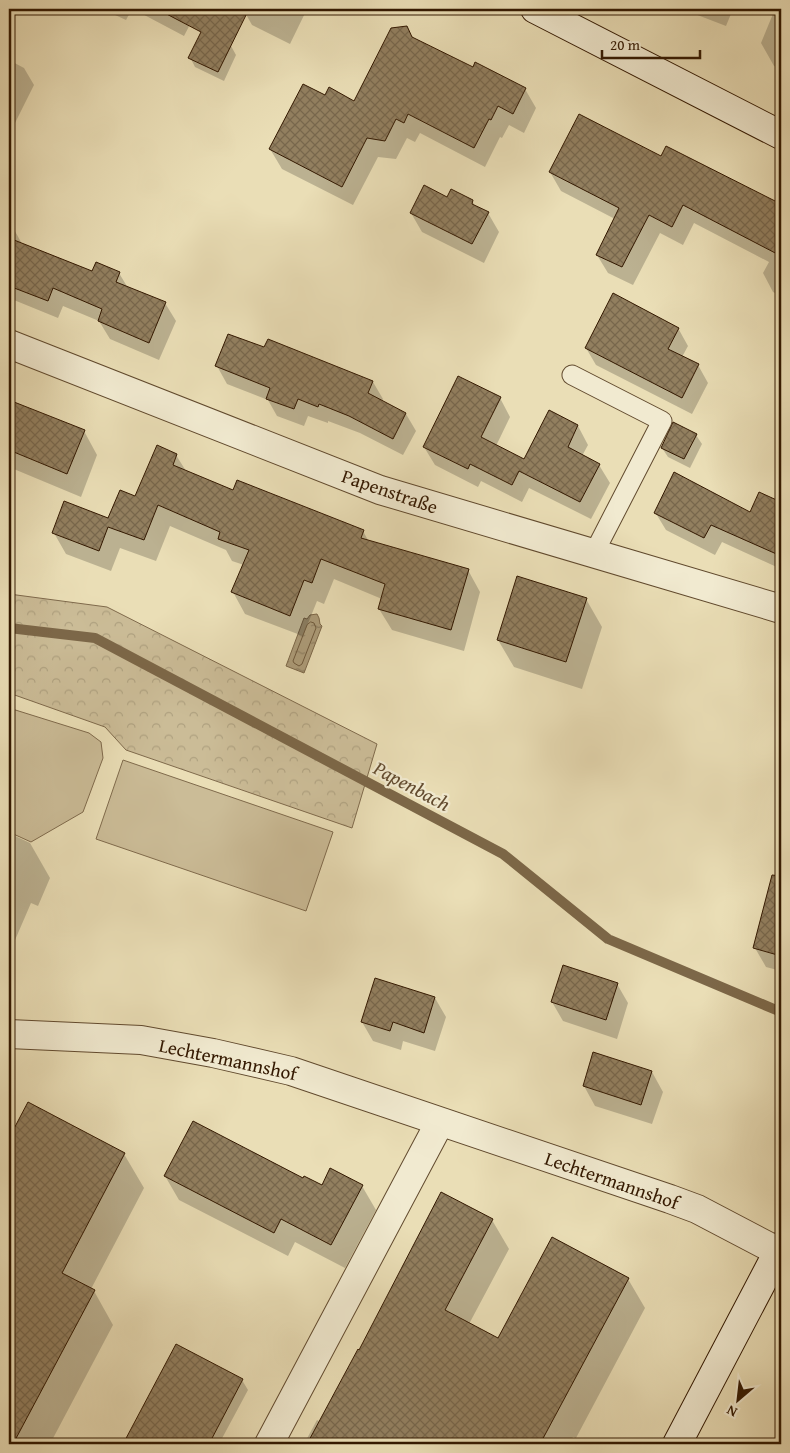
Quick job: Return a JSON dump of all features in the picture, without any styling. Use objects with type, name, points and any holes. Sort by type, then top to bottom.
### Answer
[{"type":"street","points":[[534,9],[781,135]]},
{"type":"street","name":"Papenstraße","points":[[9,344],[380,490],[781,608]]},
{"type":"street","name":"Lechtermannshof","points":[[9,1034],[141,1040],[213,1053],[291,1071],[697,1209],[780,1249]]},
{"type":"street","points":[[269,1444],[440,1122]]},
{"type":"street","points":[[677,1444],[780,1249]]},
{"type":"lane","points":[[572,375],[662,421],[594,553]]},
{"type":"green space","points":[[9,594],[107,607],[377,744],[352,828],[126,750],[105,727],[9,693]]},
{"type":"green space","points":[[9,708],[89,733],[101,742],[103,758],[83,812],[31,842],[9,832]]},
{"type":"green space","points":[[123,760],[333,832],[306,911],[96,839]]},
{"type":"water","points":[[317,614],[322,626],[304,673],[286,666],[304,618],[307,619],[310,615]]},
{"type":"building","points":[[157,9],[249,9],[218,72],[188,58],[201,32]]},
{"type":"building","points":[[407,26],[412,37],[473,67],[475,62],[526,88],[513,114],[498,106],[474,148],[408,114],[404,123],[396,119],[385,141],[367,138],[342,187],[269,149],[303,84],[325,95],[329,87],[354,101],[391,28]]},
{"type":"building","points":[[579,114],[661,156],[666,146],[781,204],[781,256],[683,205],[672,227],[649,215],[622,267],[596,255],[619,208],[549,172]]},
{"type":"building","points":[[424,185],[447,197],[451,189],[473,200],[472,204],[489,212],[472,244],[410,213]]},
{"type":"building","points":[[9,238],[92,271],[96,262],[120,272],[116,282],[166,302],[149,343],[98,321],[102,309],[53,288],[48,301],[9,286]]},
{"type":"building","points":[[613,293],[679,328],[668,349],[699,364],[682,398],[585,348]]},
{"type":"building","points":[[228,334],[264,347],[268,339],[373,381],[368,393],[406,413],[393,439],[349,416],[319,404],[318,407],[298,399],[294,409],[266,399],[270,388],[215,366]]},
{"type":"building","points":[[458,376],[501,397],[481,437],[524,459],[549,410],[578,425],[568,447],[600,464],[580,502],[519,471],[512,485],[470,464],[468,469],[423,447]]},
{"type":"building","points":[[9,400],[85,430],[67,474],[9,450]]},
{"type":"building","points":[[673,422],[697,434],[684,459],[661,448]]},
{"type":"building","points":[[157,445],[177,454],[173,465],[233,490],[237,480],[364,530],[361,538],[469,569],[451,630],[378,609],[385,584],[321,559],[312,583],[304,580],[290,616],[231,592],[249,550],[218,539],[220,532],[158,505],[144,540],[108,527],[99,551],[52,533],[64,501],[108,518],[120,490],[135,496]]},
{"type":"building","points":[[674,472],[750,512],[759,492],[781,502],[781,556],[711,525],[704,538],[654,513]]},
{"type":"building","points":[[517,576],[587,598],[566,662],[497,640]]},
{"type":"building","points":[[772,875],[781,876],[781,956],[753,948]]},
{"type":"building","points":[[563,965],[618,983],[606,1020],[551,1002]]},
{"type":"building","points":[[375,978],[435,997],[424,1033],[393,1022],[390,1031],[361,1022]]},
{"type":"building","points":[[593,1052],[652,1071],[641,1105],[583,1086]]},
{"type":"building","points":[[28,1102],[125,1153],[62,1273],[95,1290],[13,1444],[9,1444],[9,1138]]},
{"type":"building","points":[[193,1121],[303,1178],[304,1176],[322,1185],[330,1168],[363,1185],[331,1245],[281,1219],[274,1233],[164,1176]]},
{"type":"building","points":[[441,1192],[493,1219],[445,1310],[498,1338],[552,1237],[629,1278],[540,1444],[307,1444],[359,1350]]},
{"type":"building","points":[[176,1344],[243,1379],[209,1444],[123,1444]]},
{"type":"waterway","name":"Papenbach","points":[[9,628],[95,638],[503,854],[608,939],[781,1012]]}]
